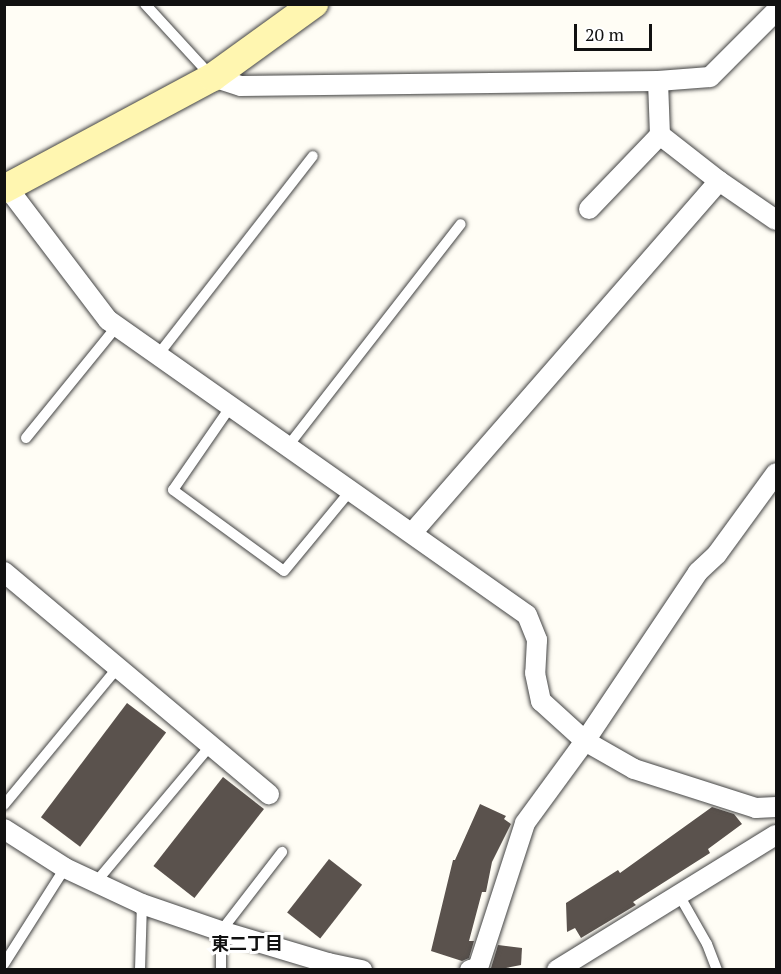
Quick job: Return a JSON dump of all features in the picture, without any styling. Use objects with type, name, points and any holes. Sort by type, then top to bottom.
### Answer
[{"type":"street","points":[[314,4],[213,77],[6,188],[108,320],[527,615],[537,640],[535,673],[541,700],[585,741],[634,769],[756,808],[777,807]]},
{"type":"street","points":[[213,77],[241,86],[658,81],[710,77],[777,11]]},
{"type":"street","points":[[589,209],[660,135],[658,81]]},
{"type":"street","points":[[660,135],[718,181],[777,220]]},
{"type":"street","points":[[412,533],[718,181]]},
{"type":"street","points":[[470,969],[478,968],[525,823],[585,741],[698,572],[717,554],[777,473]]},
{"type":"street","points":[[4,572],[269,794]]},
{"type":"street","points":[[4,829],[65,868],[142,904],[328,966],[362,969]]},
{"type":"street","points":[[557,969],[777,835]]},
{"type":"lane","points":[[145,4],[213,77]]},
{"type":"lane","points":[[158,355],[314,156]]},
{"type":"lane","points":[[288,446],[461,224]]},
{"type":"lane","points":[[26,438],[117,326]]},
{"type":"lane","points":[[231,406],[173,490],[284,571],[351,490]]},
{"type":"lane","points":[[4,805],[118,667]]},
{"type":"lane","points":[[96,882],[211,745]]},
{"type":"lane","points":[[221,969],[221,932],[282,852]]},
{"type":"lane","points":[[4,964],[65,868]]},
{"type":"lane","points":[[679,895],[707,944],[717,969]]},
{"type":"lane","points":[[140,969],[142,904]]},
{"type":"building","points":[[127,703],[166,732],[80,847],[41,817]]},
{"type":"building","points":[[223,777],[264,809],[194,898],[153,866]]},
{"type":"building","points":[[480,804],[506,816],[504,819],[511,824],[492,862],[486,892],[482,892],[469,941],[474,941],[469,958],[462,961],[431,951],[453,860],[455,860]]},
{"type":"building","points":[[712,807],[734,814],[742,824],[708,849],[710,853],[633,902],[636,905],[581,938],[575,928],[567,932],[566,903],[618,870],[620,873]]},
{"type":"building","points":[[329,859],[362,885],[320,938],[287,913]]},
{"type":"building","points":[[498,945],[522,948],[521,965],[501,969],[491,968]]},
{"type":"district","name":"東二丁目","points":[[247,943]]}]
